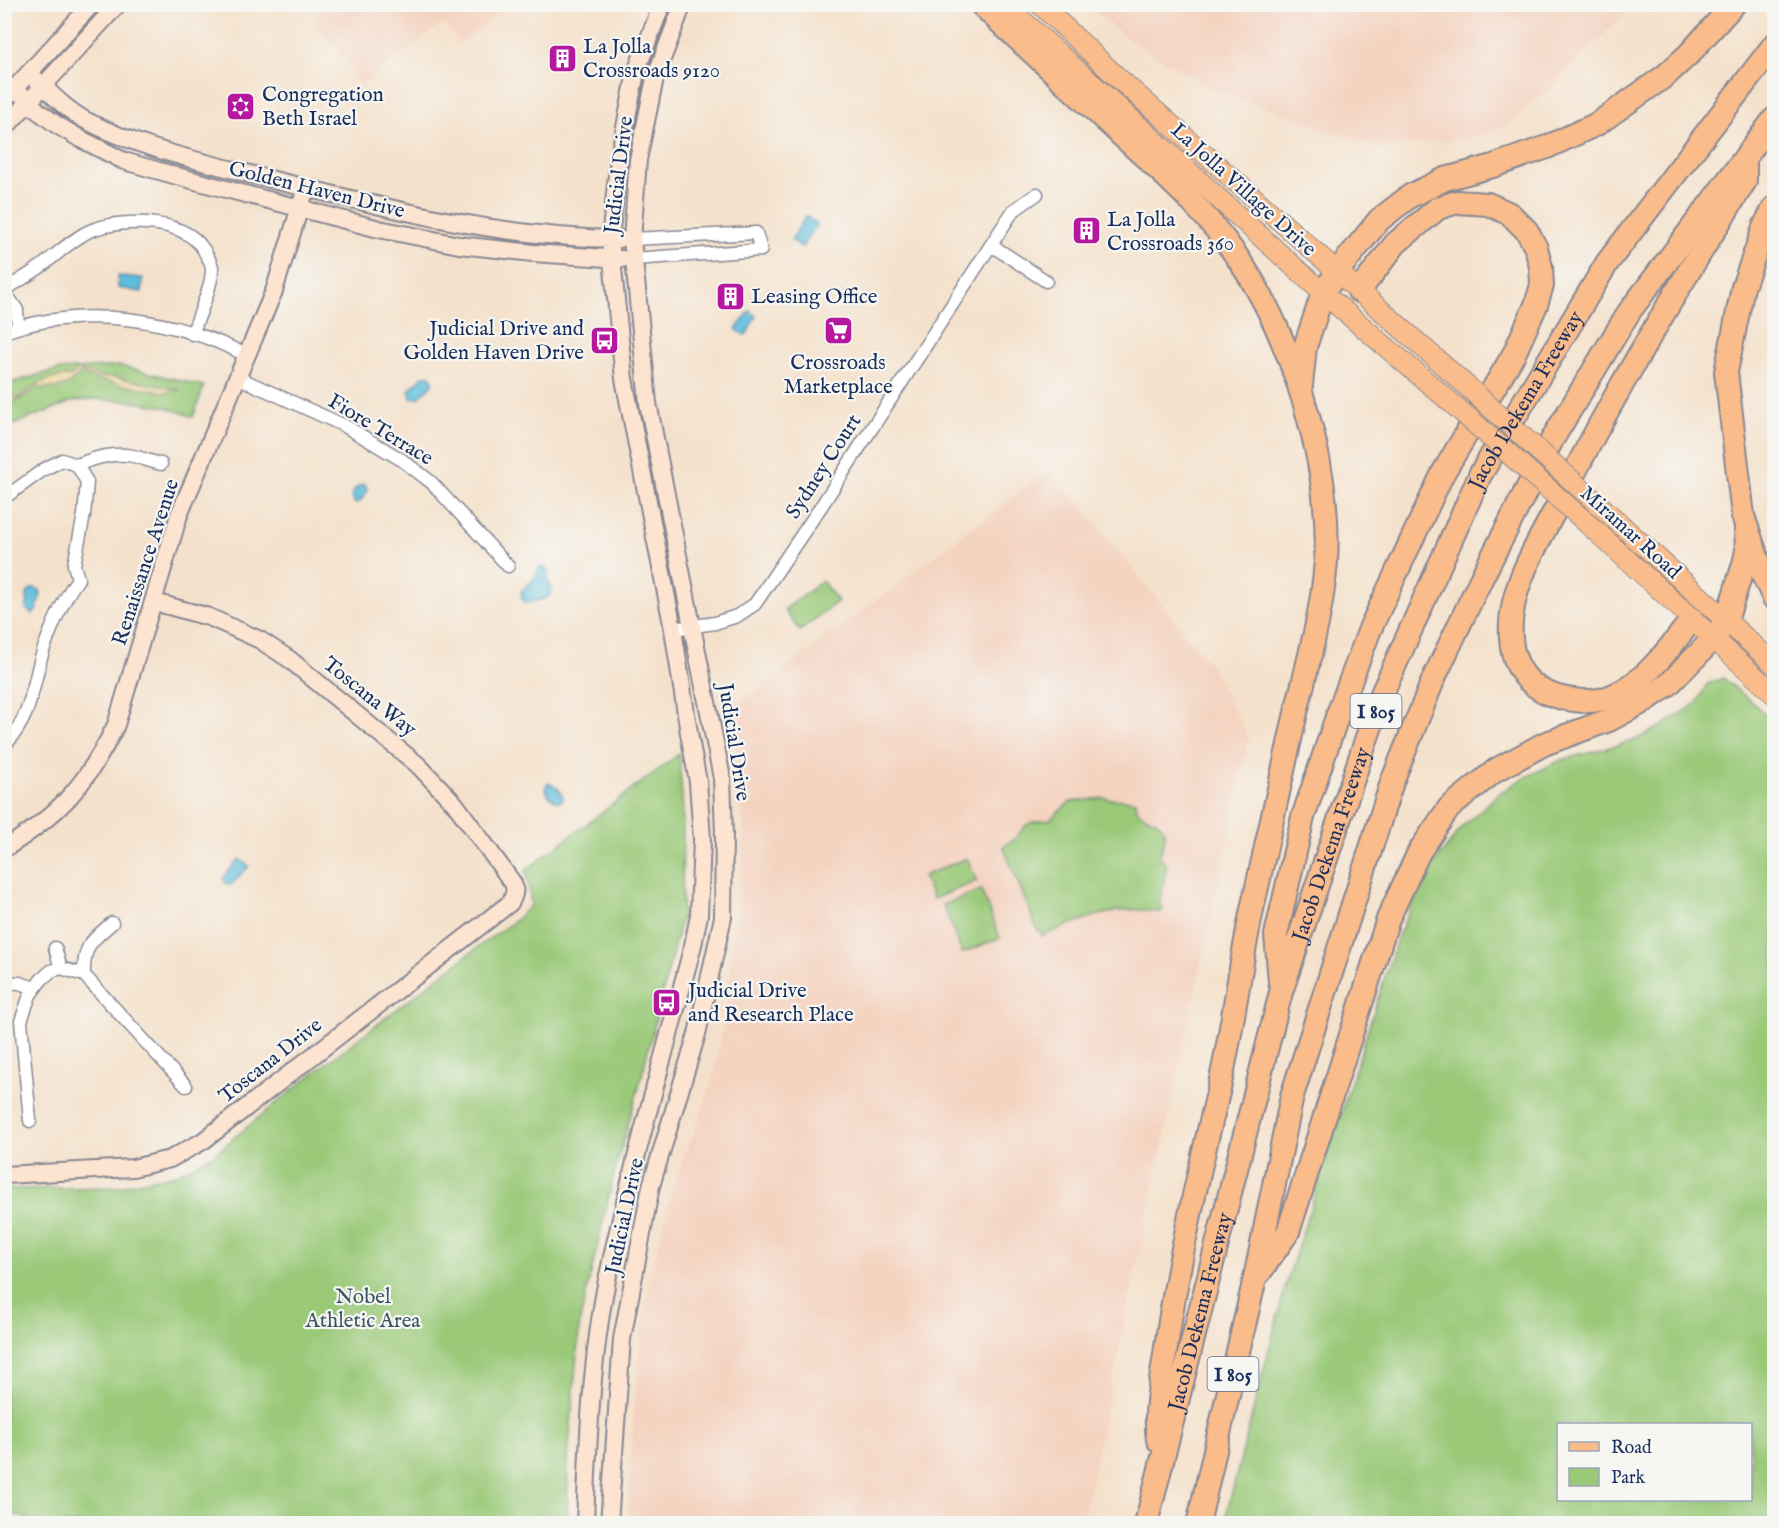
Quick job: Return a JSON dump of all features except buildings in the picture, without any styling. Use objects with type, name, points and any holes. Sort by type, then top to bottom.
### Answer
[{"type":"highway","points":[[981,4],[1177,186],[1216,228],[1236,255],[1280,336],[1300,392],[1317,452],[1325,509],[1326,560],[1319,620],[1249,920],[1225,1062],[1200,1164],[1170,1317],[1156,1421],[1161,1460]]},
{"type":"highway","points":[[1300,392],[1305,347],[1323,293],[1379,220],[1410,196],[1446,179],[1493,166],[1547,147],[1597,123],[1665,76],[1689,54],[1734,4]]},
{"type":"highway","name":"Jacob Dekema Freeway","points":[[1146,1524],[1281,992],[1381,696],[1480,475],[1607,263],[1774,45]]},
{"type":"highway","name":"Jacob Dekema Freeway","points":[[1198,1524],[1255,1278],[1292,1096],[1392,782],[1434,678],[1552,438],[1629,312],[1774,119]]},
{"type":"highway","points":[[1692,619],[1645,675],[1619,692],[1595,701],[1570,700],[1542,692],[1523,675],[1514,657],[1510,636],[1514,602],[1527,565],[1590,441],[1674,295],[1745,181],[1744,156]]},
{"type":"highway","points":[[1281,992],[1276,935],[1303,817],[1339,711],[1368,632],[1443,473],[1518,345],[1536,305],[1542,285],[1541,267],[1536,248],[1527,231],[1510,214],[1488,204],[1457,202],[1438,208],[1396,243],[1359,291]]},
{"type":"highway","points":[[1255,1278],[1288,1232],[1388,919],[1419,852],[1449,808],[1496,770],[1544,744],[1609,720],[1646,700],[1669,684],[1720,630],[1747,551],[1726,372],[1743,287],[1765,225],[1774,208]]},
{"type":"highway","points":[[1746,528],[1774,598]]},
{"type":"main road","name":"La Jolla Village Drive","points":[[1004,4],[1323,293],[1455,406]]},
{"type":"main road","name":"La Jolla Village Drive","points":[[1040,4],[1118,78],[1469,388]]},
{"type":"main road","name":"Miramar Road","points":[[1469,388],[1599,504],[1720,630],[1774,694]]},
{"type":"main road","name":"Miramar Road","points":[[1455,406],[1692,619],[1720,630],[1774,664]]},
{"type":"street","points":[[10,94],[92,4]]},
{"type":"street","points":[[4,129],[118,4]]},
{"type":"street","name":"Judicial Drive","points":[[585,1524],[588,1437],[597,1348],[607,1281],[699,915],[702,840],[698,782],[688,733],[674,629],[624,379],[610,239],[619,158],[636,72],[662,4]]},
{"type":"street","name":"Judicial Drive","points":[[609,1524],[622,1339],[648,1197],[697,1034],[723,917],[722,778],[648,404],[632,239],[638,160],[655,78],[683,4]]},
{"type":"street","name":"Golden Haven Drive","points":[[29,73],[58,100],[82,118],[127,140],[189,158],[383,208],[463,224],[536,233],[632,239]]},
{"type":"street","name":"Golden Haven Drive","points":[[10,94],[30,102],[57,125],[124,161],[300,209],[379,229],[459,245],[611,260],[633,259]]},
{"type":"street","name":"Renaissance Avenue","points":[[4,849],[35,830],[86,779],[116,725],[125,702],[179,515],[274,291],[306,188]]},
{"type":"street","name":"Sydney Court","points":[[674,629],[693,627],[737,616],[754,604],[822,505],[1013,211],[1037,194]]},
{"type":"street","points":[[18,327],[17,310],[4,291],[43,265],[55,254],[89,231],[122,225],[165,225],[185,231],[202,244],[212,267],[192,334]]},
{"type":"street","points":[[632,239],[756,233],[761,250],[633,259]]},
{"type":"street","points":[[991,245],[1046,280]]},
{"type":"street","points":[[4,332],[18,327],[64,319],[107,317],[157,325],[192,334],[248,356]]},
{"type":"street","name":"Fiore Terrace","points":[[239,378],[345,426],[402,460],[431,482],[508,566]]},
{"type":"street","points":[[4,498],[43,470],[62,460],[77,465],[97,457],[132,456],[161,464]]},
{"type":"street","points":[[4,746],[25,716],[32,700],[44,649],[68,593],[78,579],[74,565],[84,515],[87,482],[77,465]]},
{"type":"street","name":"Toscana Way","points":[[154,602],[209,617],[260,640],[289,659],[418,765],[455,804],[513,884]]},
{"type":"street","name":"Toscana Drive","points":[[4,1175],[133,1168],[170,1159],[203,1141],[510,903],[514,897],[513,884]]},
{"type":"street","points":[[84,975],[83,958],[88,944],[112,923]]},
{"type":"street","points":[[55,948],[61,968]]},
{"type":"street","points":[[30,1121],[21,1021],[30,995],[35,988],[51,971],[61,968],[84,975],[186,1086]]},
{"type":"street","points":[[4,982],[20,982],[35,988]]},
{"type":"shaded area","points":[[266,5],[313,5],[287,10]]},
{"type":"shaded area","points":[[315,5],[510,5],[459,44],[443,23],[362,85],[312,19],[321,12]]},
{"type":"shaded area","points":[[1086,5],[1633,5],[1571,68],[1509,124],[1473,137],[1381,148],[1213,89],[1132,42]]},
{"type":"shaded area","points":[[1048,471],[1099,527],[1209,663],[1249,738],[1082,1523],[628,1524],[634,1403],[649,1287],[671,1192],[713,1080],[724,1022],[743,863],[740,767],[731,709]]},
{"type":"green space","points":[[120,366],[204,386],[193,417],[166,407],[129,401],[93,399],[71,402],[5,428],[5,386],[10,383],[57,370]]},
{"type":"green space","points":[[822,581],[838,601],[800,631],[784,610]]},
{"type":"green space","points":[[1723,678],[1761,710],[1774,727],[1774,1523],[1224,1523],[1286,1284],[1398,936],[1426,874],[1463,826],[1498,794],[1522,779],[1561,760],[1633,741],[1664,725],[1697,703],[1707,684]]},
{"type":"green space","name":"Nobel Athletic Area","points":[[679,754],[683,811],[682,915],[640,1083],[616,1166],[580,1319],[568,1459],[567,1523],[46,1524],[5,1512],[5,1189],[116,1187],[177,1174],[213,1155],[307,1078],[513,922],[531,905],[526,870]]},
{"type":"green space","points":[[1102,798],[1136,801],[1139,812],[1157,822],[1164,830],[1165,837],[1160,857],[1167,866],[1159,905],[1163,906],[1162,912],[1131,910],[1105,913],[1042,936],[1003,846],[1014,840],[1026,825],[1049,820],[1070,802]]},
{"type":"green space","points":[[967,858],[977,881],[933,899],[923,876]]},
{"type":"green space","points":[[981,890],[1000,938],[962,953],[943,905]]},
{"type":"sand","points":[[77,370],[180,390],[165,393],[102,380],[81,373],[67,385],[57,388],[37,388],[16,402],[5,399],[5,394],[14,396],[17,400],[42,382],[72,376]]},
{"type":"water","points":[[806,216],[817,224],[802,247],[791,240]]},
{"type":"water","points":[[118,276],[143,278],[142,292],[118,288]]},
{"type":"water","points":[[750,311],[756,316],[747,334],[744,335],[736,329]]},
{"type":"water","points":[[429,375],[433,383],[419,398],[411,398],[409,390],[423,376]]},
{"type":"water","points":[[363,484],[367,487],[366,492],[355,504],[351,496],[356,488]]},
{"type":"water","points":[[540,567],[548,571],[550,595],[544,599],[527,603],[522,599],[521,591],[533,580]]},
{"type":"water","points":[[33,588],[40,590],[41,593],[36,611],[32,614],[26,609],[28,599],[26,598],[28,592]]},
{"type":"water","points":[[548,783],[559,790],[562,801],[558,802],[549,796],[545,788]]},
{"type":"water","points":[[239,859],[249,866],[231,885],[226,884],[223,878]]},
{"type":"place","name":"La Jolla Crossroads 9120","points":[[562,58]]},
{"type":"place","name":"Congregation Beth Israel","points":[[241,106]]},
{"type":"place","name":"La Jolla Crossroads 360","points":[[1086,231]]},
{"type":"place","name":"Leasing Office","points":[[730,296]]},
{"type":"place","name":"Crossroads Marketplace","points":[[838,331]]},
{"type":"place","name":"Judicial Drive and Golden Haven Drive","points":[[605,340]]},
{"type":"place","name":"Judicial Drive and Research Place","points":[[667,1002]]}]
